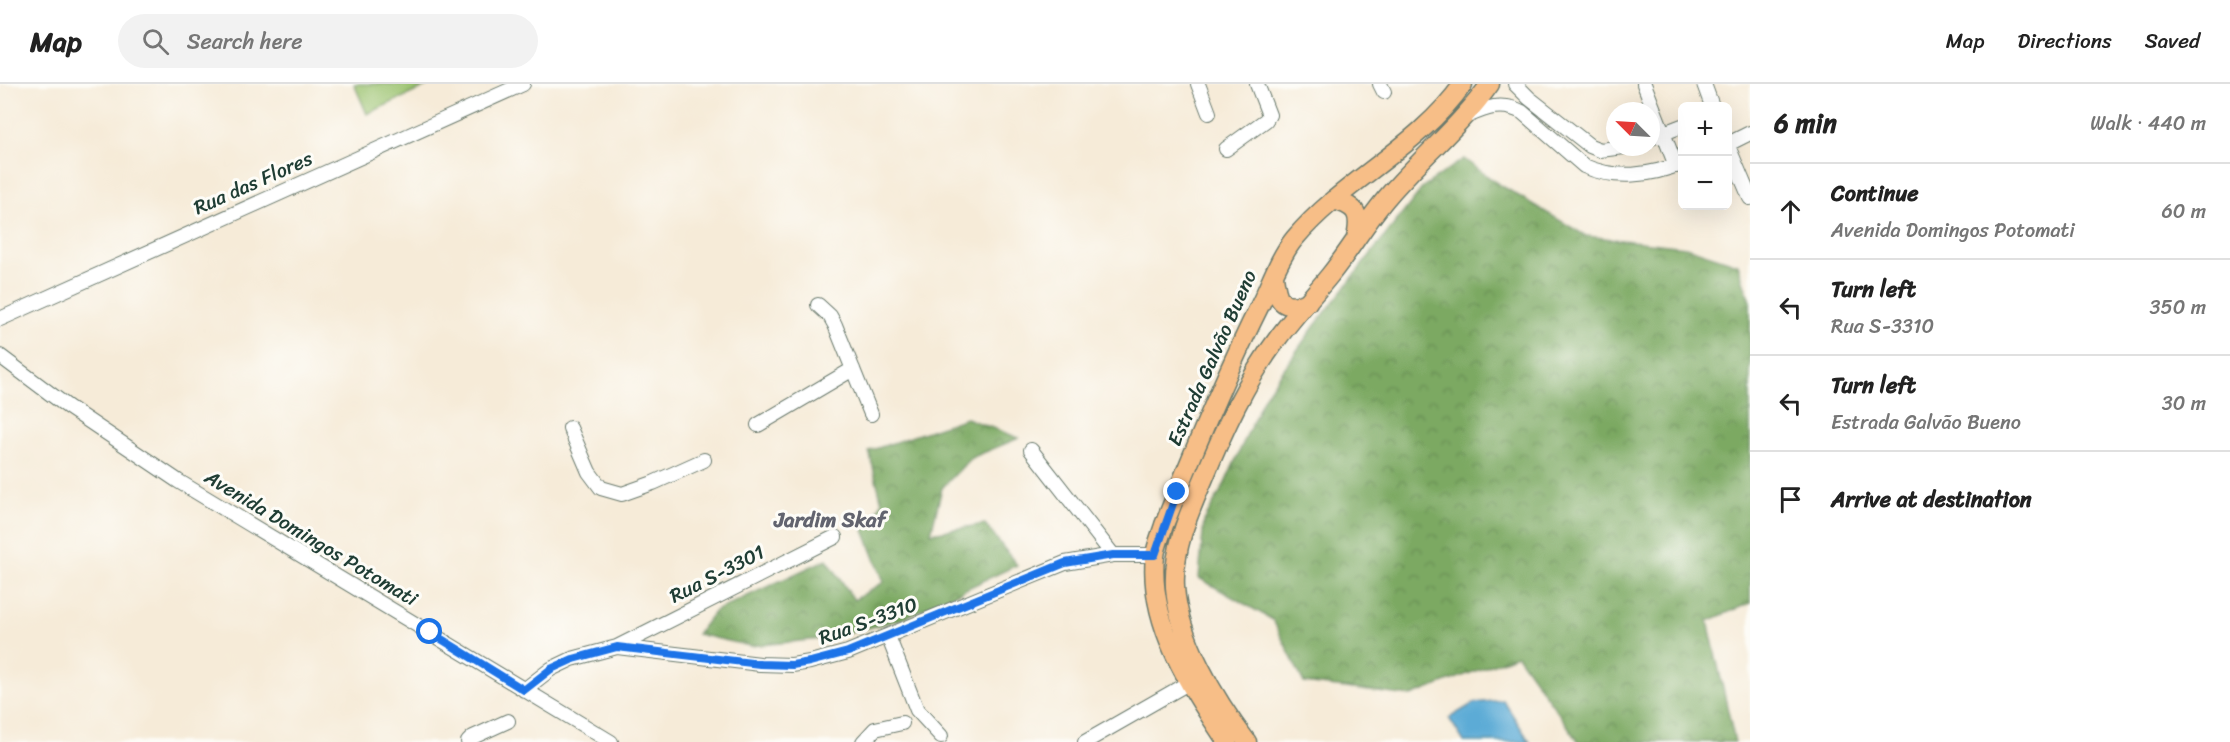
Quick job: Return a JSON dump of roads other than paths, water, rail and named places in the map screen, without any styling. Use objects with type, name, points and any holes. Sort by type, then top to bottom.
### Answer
[{"type":"main road","name":"Estrada Galvão Bueno","points":[[1227,742],[1173,651],[1159,606],[1155,580],[1155,555],[1177,492],[1251,323],[1293,240],[1333,200],[1414,135],[1447,104],[1463,84]]},
{"type":"main road","name":"Estrada Galvão Bueno","points":[[1247,742],[1220,700],[1190,644],[1178,606],[1175,586],[1176,559],[1181,535],[1244,389],[1279,336],[1308,302],[1376,210],[1407,175],[1465,117],[1490,84]]},
{"type":"main road","points":[[1333,200],[1350,205],[1354,210],[1358,225],[1355,239]]},
{"type":"main road","points":[[1274,276],[1277,296],[1285,305],[1298,306],[1308,302]]},
{"type":"street","name":"Rua das Flores","points":[[0,319],[523,84]]},
{"type":"street","points":[[1198,84],[1209,113]]},
{"type":"street","points":[[1226,149],[1266,120],[1269,115],[1257,84]]},
{"type":"street","points":[[1515,84],[1529,99],[1590,146],[1606,150]]},
{"type":"street","points":[[1644,84],[1648,102]]},
{"type":"street","points":[[1708,85],[1711,102]]},
{"type":"street","points":[[1465,117],[1495,105],[1512,107],[1522,112],[1584,166],[1602,172],[1616,175],[1641,174],[1678,164]]},
{"type":"street","points":[[1660,135],[1678,128]]},
{"type":"street","points":[[1732,143],[1750,133]]},
{"type":"street","points":[[1660,140],[1678,163]]},
{"type":"street","points":[[1732,155],[1750,198]]},
{"type":"street","points":[[818,305],[830,316],[871,414]]},
{"type":"street","name":"Avenida Domingos Potomati","points":[[0,356],[68,407],[178,481],[611,742]]},
{"type":"street","points":[[758,425],[853,369]]},
{"type":"street","points":[[570,428],[589,472],[601,488],[622,494],[704,460]]},
{"type":"street","points":[[1031,450],[1113,555]]},
{"type":"street","name":"Rua S-3301","points":[[617,647],[835,537]]},
{"type":"street","name":"Rua S-3310","points":[[524,690],[551,669],[573,659],[617,647],[719,660],[792,665],[848,652],[1065,563],[1113,555],[1155,555]]},
{"type":"street","points":[[888,636],[917,710],[941,736]]},
{"type":"street","points":[[1084,742],[1190,682]]},
{"type":"street","points":[[468,742],[473,737],[508,721]]},
{"type":"street","points":[[863,742],[875,729],[902,723]]},
{"type":"water","points":[[1503,700],[1530,742],[1464,742],[1449,718],[1474,703]]},
{"type":"district","name":"Jardim Skaf","points":[[830,520]]}]
